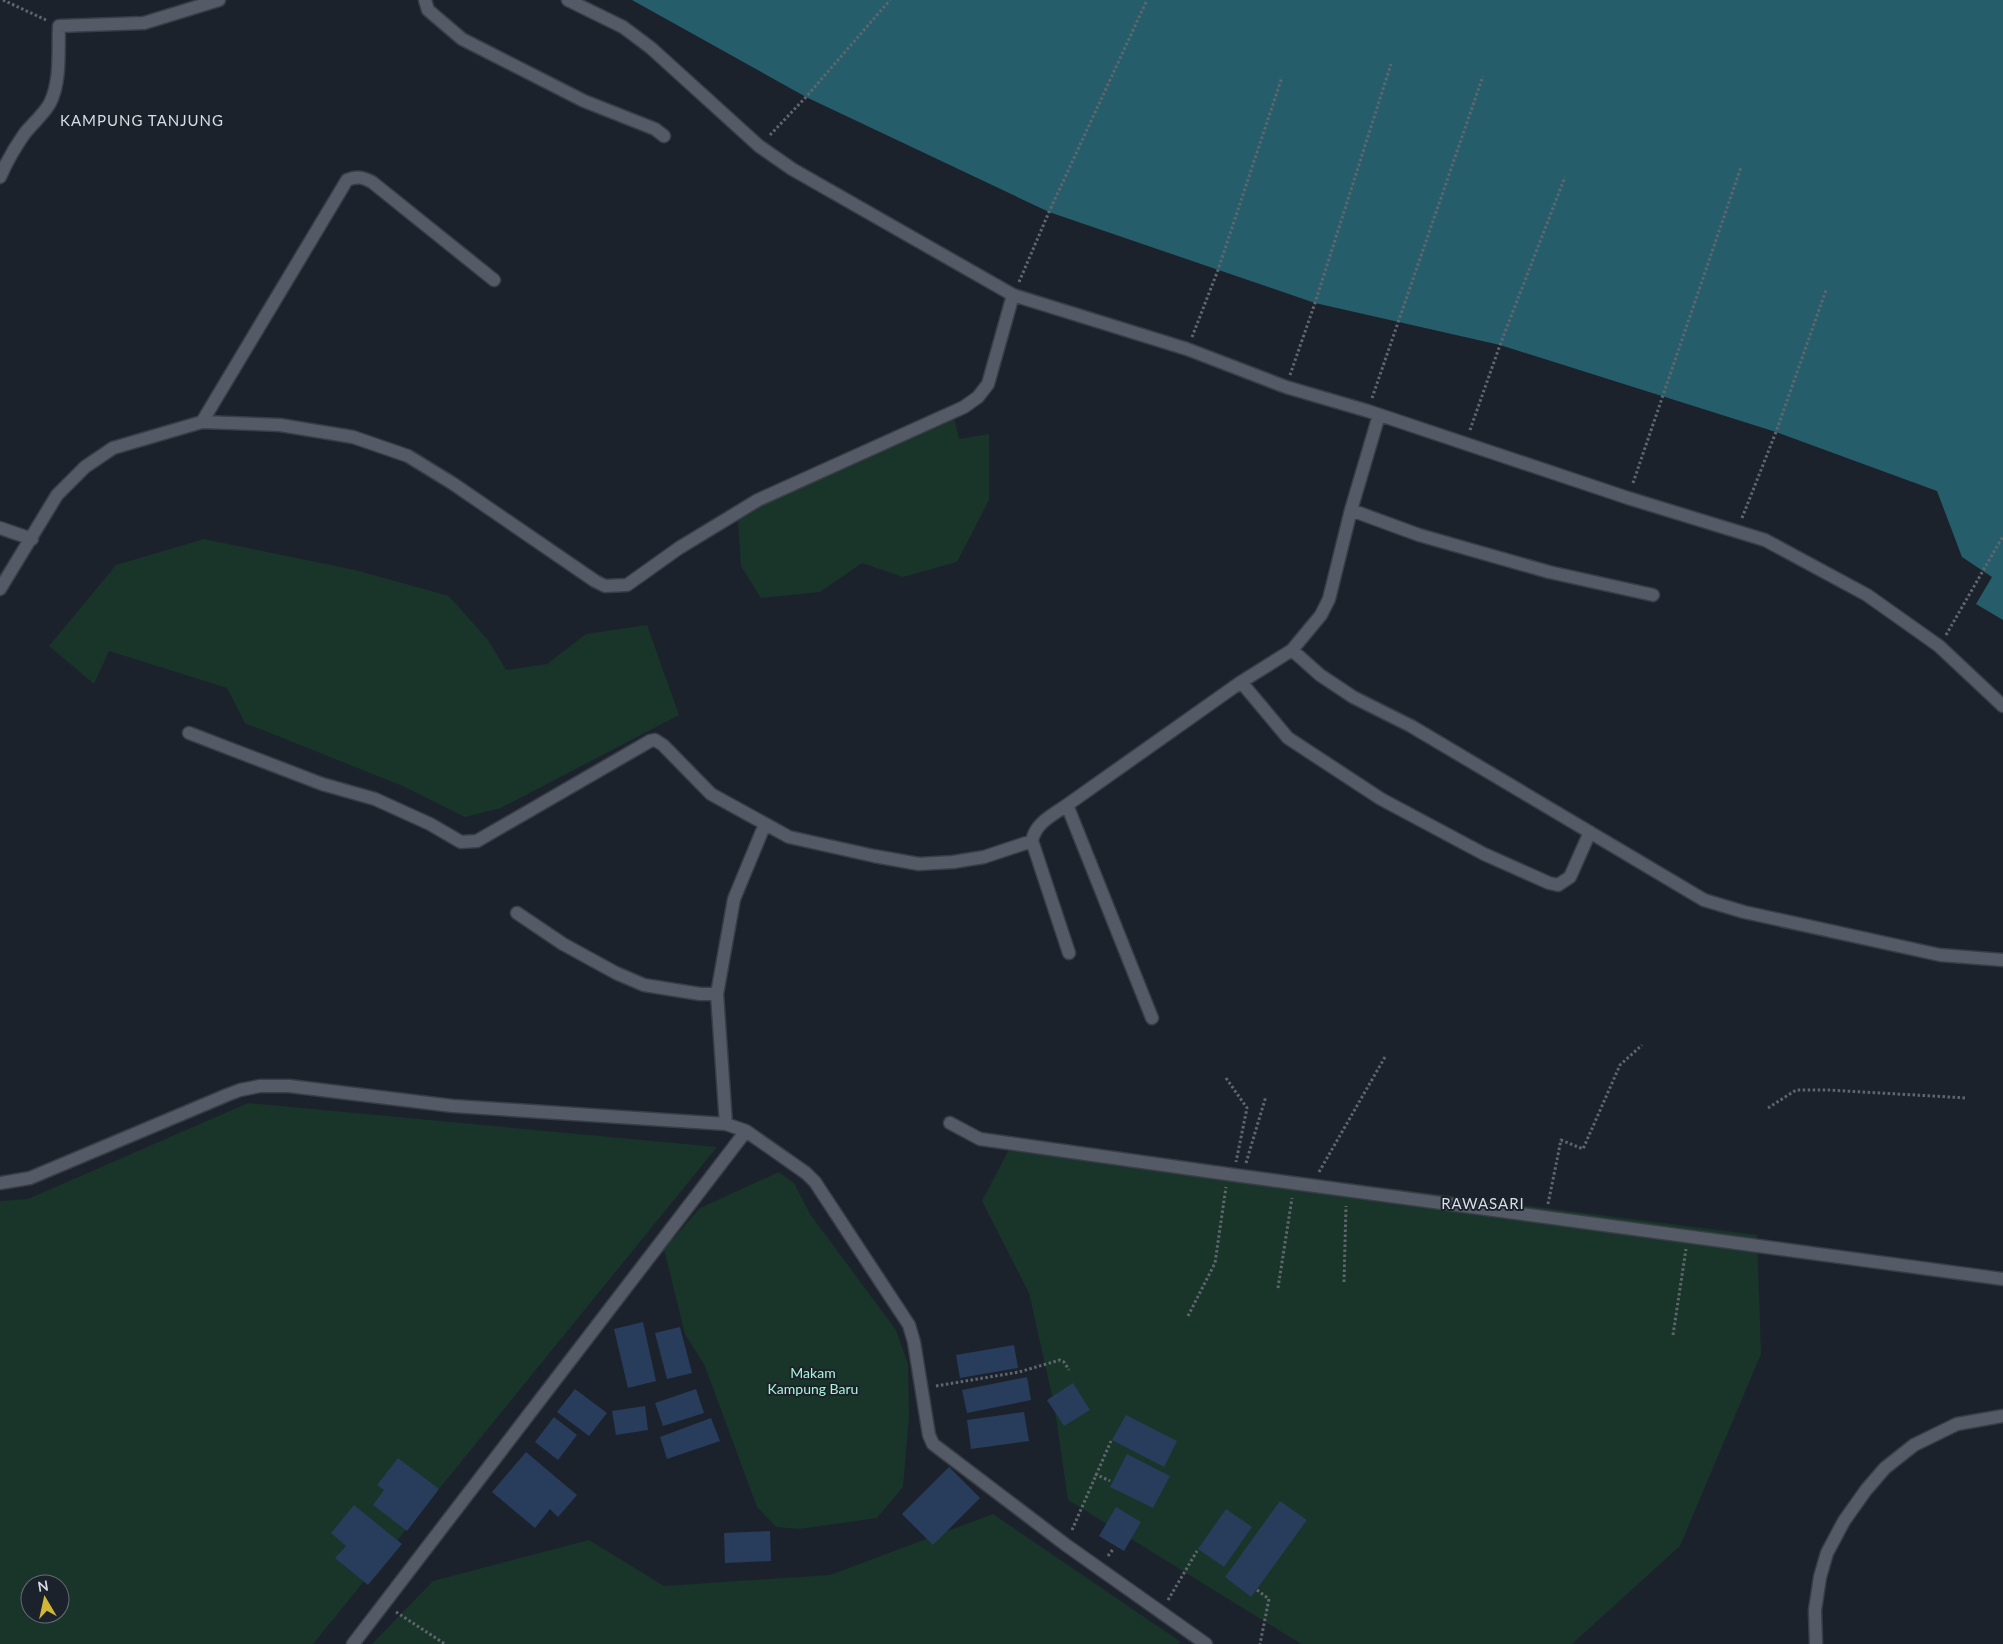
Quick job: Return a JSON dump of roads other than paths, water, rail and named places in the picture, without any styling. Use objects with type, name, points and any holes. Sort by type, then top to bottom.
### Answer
[{"type":"street","points":[[0,177],[10,156],[49,105],[53,95],[56,82],[59,26],[144,23],[219,0]]},
{"type":"street","points":[[425,0],[428,10],[462,39],[584,101],[655,129],[664,136]]},
{"type":"street","points":[[568,0],[624,26],[759,146],[792,169],[1014,294],[1187,349],[1286,387],[1373,413],[1628,498],[1765,540],[1867,595],[1939,646],[2003,706]]},
{"type":"street","points":[[202,422],[347,180],[354,177],[363,177],[372,182],[494,280]]},
{"type":"street","points":[[0,589],[57,495],[85,466],[113,448],[202,422],[280,425],[353,438],[408,456],[452,483],[595,581],[605,586],[627,585],[679,548],[758,500],[964,407],[978,397],[988,384],[1014,294]]},
{"type":"street","points":[[1069,953],[1032,841],[1033,833],[1039,826],[1067,805],[1241,682],[1292,650],[1321,615],[1329,600],[1373,413]]},
{"type":"street","points":[[1351,510],[1420,535],[1549,572],[1653,596]]},
{"type":"street","points":[[0,528],[32,539]]},
{"type":"street","points":[[1292,650],[1320,674],[1353,697],[1411,726],[1704,900],[1744,912],[1940,956],[2003,960]]},
{"type":"street","points":[[1241,682],[1288,738],[1303,749],[1381,799],[1484,854],[1549,883],[1558,885],[1570,877],[1590,832]]},
{"type":"street","points":[[188,733],[322,784],[375,799],[430,824],[461,842],[477,841],[650,741],[655,740],[711,794],[789,837],[919,864],[953,862],[984,857],[1032,841]]},
{"type":"street","points":[[1067,805],[1152,1018]]},
{"type":"street","points":[[726,1124],[717,994],[734,899],[765,824]]},
{"type":"street","points":[[517,913],[563,944],[616,973],[644,985],[700,994],[717,994]]},
{"type":"street","points":[[0,1183],[30,1178],[227,1095],[260,1086],[289,1086],[453,1106],[726,1124],[746,1131],[806,1173],[815,1182],[909,1325],[914,1342],[920,1389],[929,1435],[933,1444],[1066,1545],[1206,1644]]},
{"type":"street","points":[[950,1123],[980,1139],[2003,1279]]},
{"type":"street","points":[[353,1644],[746,1131]]},
{"type":"street","points":[[1816,1644],[1815,1610],[1820,1577],[1827,1553],[1844,1521],[1866,1490],[1885,1468],[1914,1445],[1957,1424],[2003,1416]]},
{"type":"water","points":[[632,0],[2003,0],[2003,620],[1976,604],[1992,577],[1962,557],[1937,491],[1776,432],[1500,345],[1315,303],[1049,212],[806,97]]},
{"type":"district","name":"KAMPUNG TANJUNG","points":[[142,120]]},
{"type":"district","name":"RAWASARI","points":[[1483,1203]]},
{"type":"park label","name":"Makam Kampung Baru","points":[[813,1380]]}]
